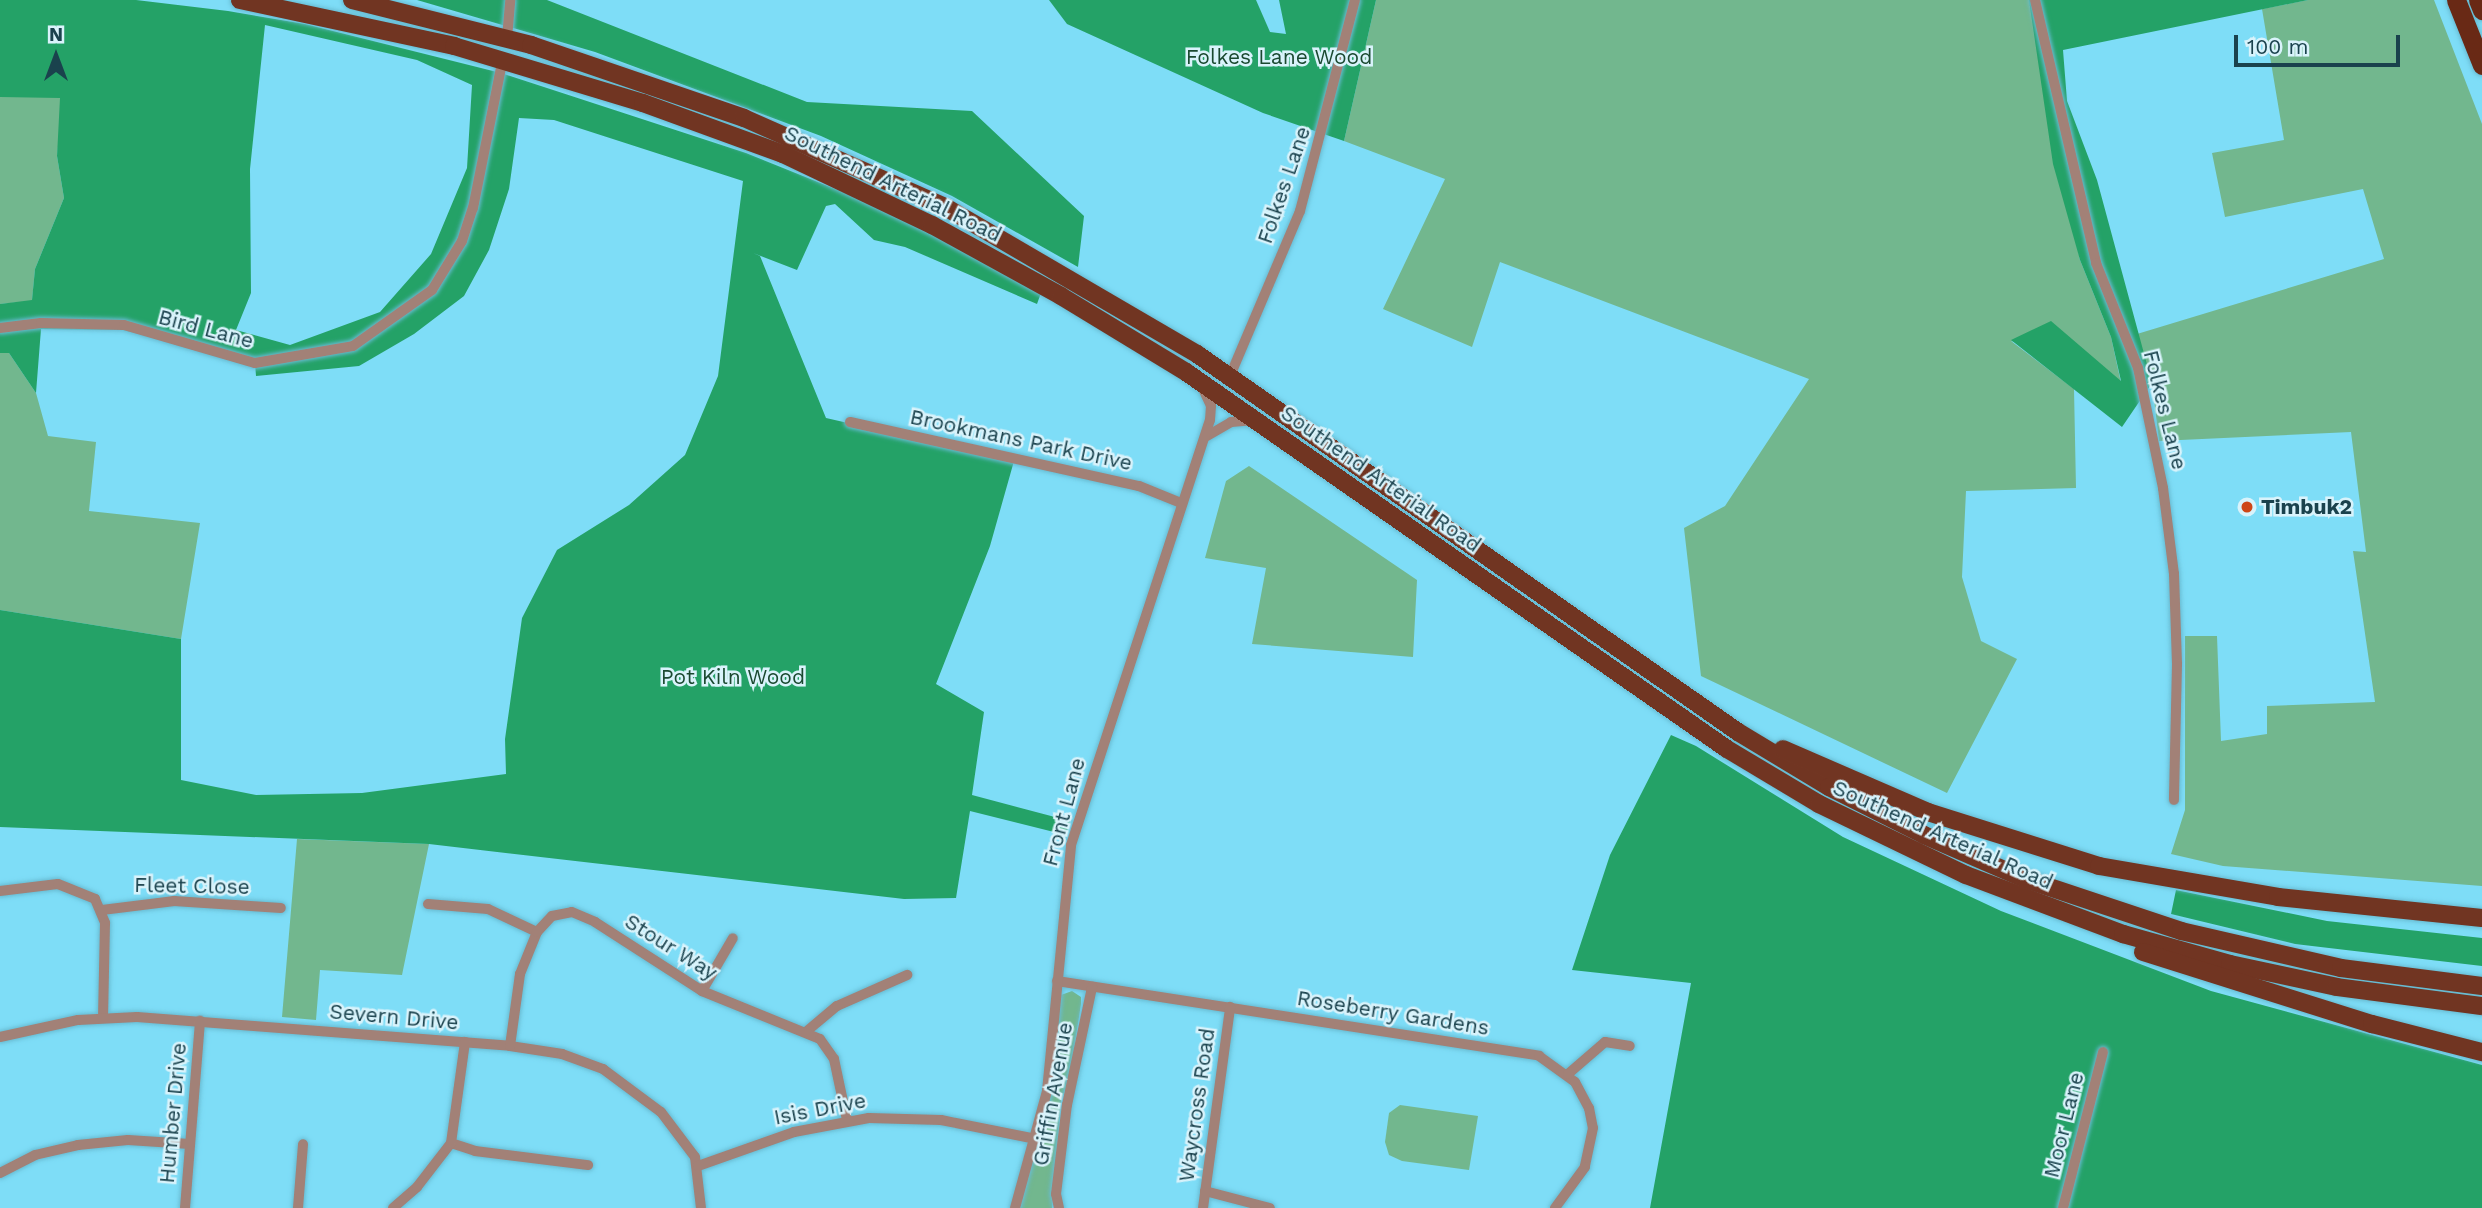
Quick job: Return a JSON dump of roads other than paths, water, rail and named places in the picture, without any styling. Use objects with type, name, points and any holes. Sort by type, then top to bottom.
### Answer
[{"type":"highway","name":"Southend Arterial Road","points":[[240,0],[503,58],[783,155],[996,259],[1186,372],[1263,423],[1675,715],[1819,804],[1987,884],[2149,942],[2337,988],[2482,1006]]},
{"type":"highway","name":"Southend Arterial Road","points":[[352,0],[507,38],[744,118],[880,176],[1072,277],[1230,376],[1687,698],[1783,761],[1864,805],[1961,852],[2076,898],[2181,931],[2290,957],[2482,986]]},
{"type":"highway","points":[[2456,0],[2482,65]]},
{"type":"highway","points":[[2478,0],[2482,10]]},
{"type":"highway","points":[[1687,698],[1875,791],[2040,851],[2218,889],[2482,918]]},
{"type":"highway","points":[[1819,804],[1913,859],[2014,907],[2217,978],[2482,1052]]},
{"type":"street","points":[[507,38],[510,0]]},
{"type":"street","name":"Folkes Lane","points":[[1230,376],[1300,211],[1355,0]]},
{"type":"street","name":"Folkes Lane","points":[[2035,0],[2096,263],[2138,368],[2163,488],[2175,574],[2178,664],[2174,800]]},
{"type":"street","name":"Bird Lane","points":[[0,328],[41,323],[124,325],[255,363],[353,346],[432,290],[462,241],[474,208],[503,58]]},
{"type":"street","name":"Front Lane","points":[[1015,1208],[1036,1139],[1053,1048],[1071,845],[1210,420],[1209,399],[1186,372]]},
{"type":"street","name":"Brookmans Park Drive","points":[[850,422],[1139,486],[1181,503]]},
{"type":"street","points":[[1205,438],[1231,422],[1263,423]]},
{"type":"street","points":[[0,891],[58,884],[86,892],[102,910],[103,1018]]},
{"type":"street","name":"Fleet Close","points":[[102,910],[174,901],[281,908]]},
{"type":"street","points":[[428,904],[488,909],[537,932],[520,974],[510,1046]]},
{"type":"street","name":"Stour Way","points":[[537,932],[552,916],[582,915],[702,991],[807,1031],[820,1039],[834,1059],[847,1120]]},
{"type":"street","points":[[702,991],[733,938]]},
{"type":"street","points":[[807,1031],[837,1006],[907,975]]},
{"type":"street","name":"Roseberry Gardens","points":[[1057,981],[1539,1056],[1568,1074],[1589,1108],[1592,1138],[1585,1167],[1555,1208]]},
{"type":"street","name":"Griffin Avenue","points":[[1059,1208],[1056,1194],[1067,1105],[1092,987]]},
{"type":"street","name":"Waycross Road","points":[[1203,1208],[1230,1007]]},
{"type":"street","name":"Severn Drive","points":[[0,1037],[103,1018],[200,1021],[510,1046],[585,1062],[622,1080],[661,1112],[698,1166]]},
{"type":"street","name":"Humber Drive","points":[[185,1208],[200,1021]]},
{"type":"street","points":[[393,1208],[417,1187],[451,1143],[465,1042]]},
{"type":"street","points":[[1568,1074],[1605,1042],[1630,1046]]},
{"type":"street","name":"Moor Lane","points":[[2063,1208],[2103,1052]]},
{"type":"street","name":"Isis Drive","points":[[698,1166],[769,1139],[847,1120],[930,1118],[1036,1139]]},
{"type":"street","points":[[0,1173],[35,1155],[78,1145],[128,1140],[190,1144]]},
{"type":"street","points":[[451,1143],[475,1151],[588,1165]]},
{"type":"street","points":[[298,1208],[303,1144]]},
{"type":"street","points":[[698,1166],[701,1208]]},
{"type":"street","points":[[1205,1191],[1270,1208]]},
{"type":"place","name":"Timbuk2","points":[[2247,507]]},
{"type":"park label","name":"Folkes Lane Wood","points":[[1279,57]]},
{"type":"park label","name":"Pot Kiln Wood","points":[[733,677]]}]
